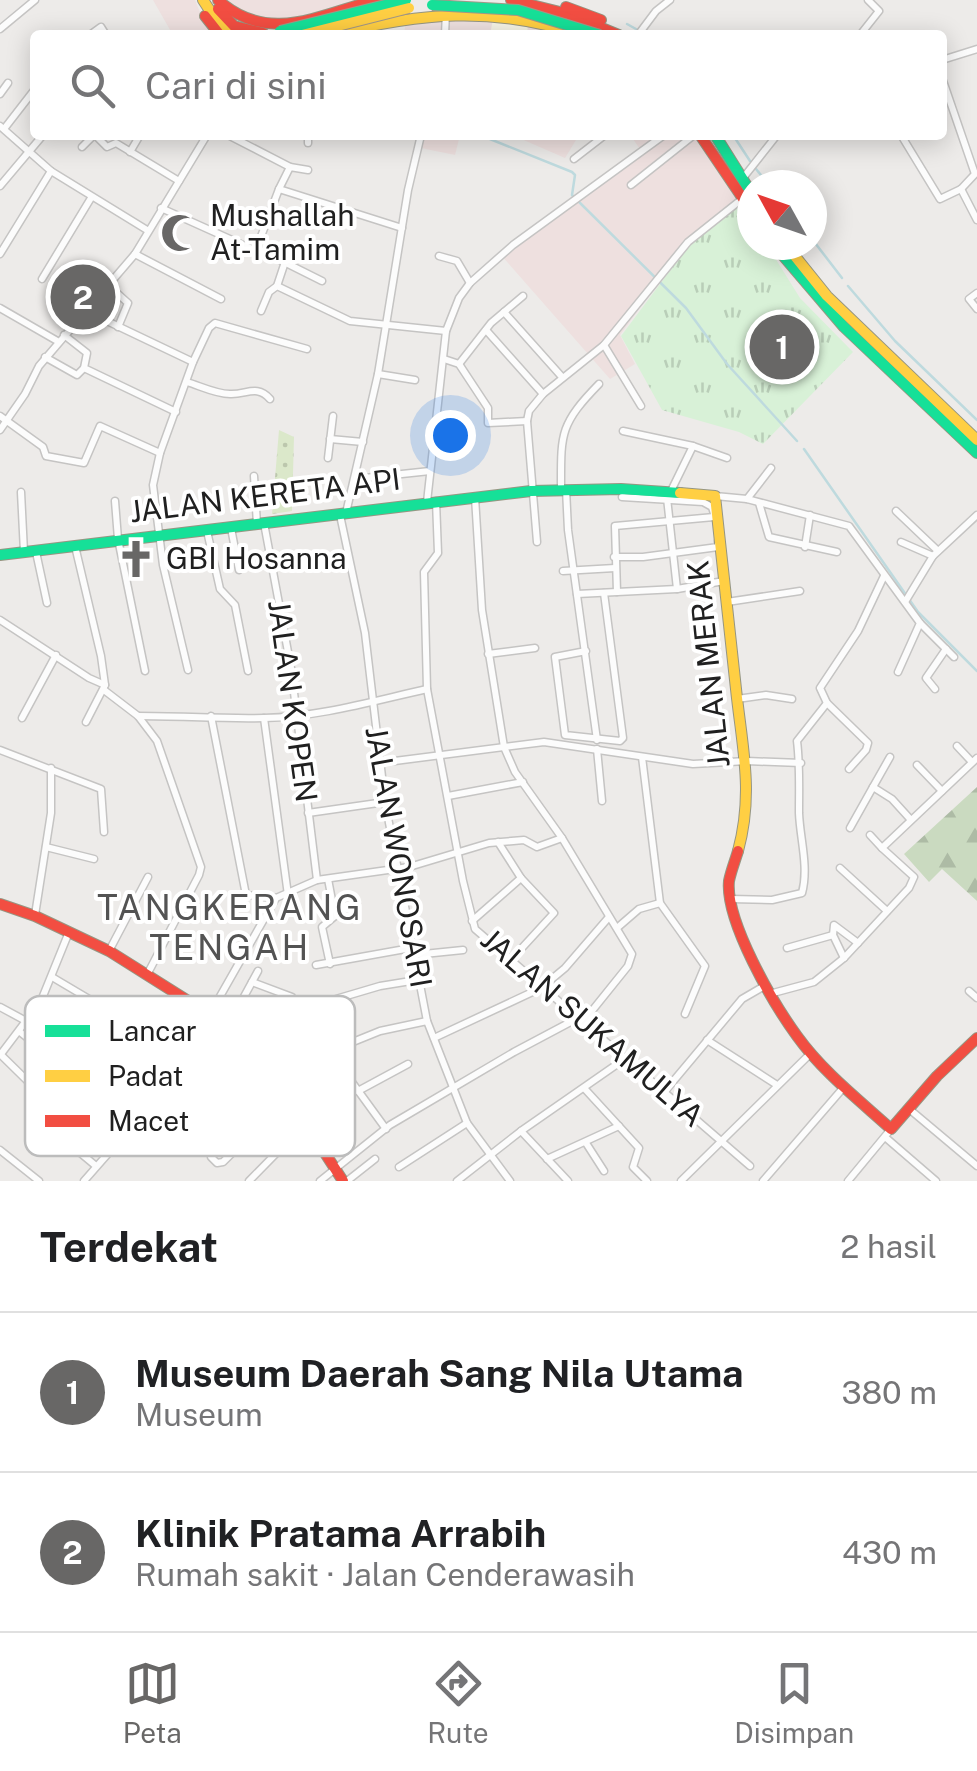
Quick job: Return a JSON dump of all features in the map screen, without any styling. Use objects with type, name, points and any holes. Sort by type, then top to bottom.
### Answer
[{"type":"main road","points":[[200,0],[213,30]]},
{"type":"main road","points":[[200,0],[227,30]]},
{"type":"main road","points":[[215,0],[234,26],[250,30]]},
{"type":"main road","points":[[215,0],[232,15],[261,27],[376,0]]},
{"type":"main road","points":[[392,0],[401,18]]},
{"type":"main road","points":[[281,30],[405,0],[401,18]]},
{"type":"main road","points":[[432,0],[435,7],[446,12]]},
{"type":"main road","points":[[511,0],[568,14],[605,30]]},
{"type":"main road","points":[[540,0],[584,13],[616,30]]},
{"type":"main road","points":[[322,30],[410,8],[448,4],[518,10],[600,30]]},
{"type":"main road","points":[[340,9],[361,9],[368,14],[364,22],[347,30]]},
{"type":"main road","points":[[349,30],[446,12],[514,16],[564,30]]},
{"type":"main road","points":[[701,140],[737,183]]},
{"type":"main road","points":[[718,140],[737,171]]},
{"type":"main road","points":[[786,260],[832,316],[977,453]]},
{"type":"main road","points":[[798,260],[827,296],[977,440]]},
{"type":"main road","name":"JALAN KERETA API","points":[[0,555],[531,491],[716,496]]},
{"type":"main road","name":"JALAN MERAK","points":[[716,496],[747,761],[743,832],[729,883],[739,932],[797,1037],[888,1133]]},
{"type":"main road","points":[[0,904],[109,950],[183,996]]},
{"type":"main road","points":[[888,1133],[908,1108],[975,1045]]},
{"type":"main road","points":[[326,1156],[345,1181]]},
{"type":"street","points":[[0,28],[35,0]]},
{"type":"street","points":[[642,30],[670,0]]},
{"type":"street","points":[[864,30],[879,11],[868,0]]},
{"type":"street","points":[[444,30],[446,12]]},
{"type":"street","points":[[947,58],[977,49]]},
{"type":"street","points":[[0,94],[8,83]]},
{"type":"street","points":[[904,140],[940,199],[976,174],[947,92]]},
{"type":"street","points":[[30,95],[2,127],[52,171],[147,230]]},
{"type":"street","points":[[0,186],[39,140]]},
{"type":"street","points":[[82,146],[89,140]]},
{"type":"street","points":[[100,140],[107,146],[116,142],[180,181]]},
{"type":"street","points":[[130,152],[137,140]]},
{"type":"street","points":[[0,430],[3,418],[46,357],[135,254],[203,140]]},
{"type":"street","points":[[238,140],[290,166],[308,170]]},
{"type":"street","points":[[343,513],[355,479],[378,374],[420,140]]},
{"type":"street","points":[[574,159],[599,140]]},
{"type":"street","points":[[278,286],[350,321],[446,330],[456,302],[470,283],[512,245],[657,140]]},
{"type":"street","points":[[630,184],[690,140]]},
{"type":"street","points":[[749,170],[773,140]]},
{"type":"street","points":[[256,248],[290,166]]},
{"type":"street","points":[[0,254],[52,171]]},
{"type":"street","points":[[964,185],[977,220]]},
{"type":"street","points":[[279,189],[402,228]]},
{"type":"street","points":[[42,278],[91,198]]},
{"type":"street","points":[[536,542],[529,412],[562,377],[604,345],[673,258],[706,224],[737,203]]},
{"type":"street","points":[[161,208],[322,281]]},
{"type":"street","points":[[135,254],[221,298]]},
{"type":"street","points":[[439,256],[457,261],[470,283]]},
{"type":"street","points":[[260,312],[269,292],[278,286],[284,262]]},
{"type":"street","points":[[108,286],[128,303],[118,327]]},
{"type":"street","points":[[977,293],[969,299],[977,310]]},
{"type":"street","points":[[459,364],[486,330],[524,296]]},
{"type":"street","points":[[0,308],[87,353],[84,368],[77,375],[46,357]]},
{"type":"street","points":[[86,311],[193,362]]},
{"type":"street","points":[[504,312],[562,377]]},
{"type":"street","points":[[188,670],[162,565],[152,485],[193,362],[209,328],[216,323],[307,349]]},
{"type":"street","name":"JALAN SUKAMULYA","points":[[446,330],[430,471],[438,552],[424,572],[426,689],[472,921],[475,929],[510,961],[750,1166]]},
{"type":"street","points":[[486,330],[544,394]]},
{"type":"street","points":[[604,345],[641,406]]},
{"type":"street","points":[[444,360],[459,364],[488,408],[488,423],[527,421]]},
{"type":"street","points":[[84,368],[176,412]]},
{"type":"street","points":[[378,374],[415,380]]},
{"type":"street","points":[[187,382],[230,394],[262,392],[270,400]]},
{"type":"street","points":[[599,384],[573,410],[561,443],[602,800]]},
{"type":"street","points":[[328,458],[333,416]]},
{"type":"street","points":[[3,418],[43,446],[46,456],[84,463],[100,426],[160,453]]},
{"type":"street","points":[[623,430],[727,458]]},
{"type":"street","points":[[330,440],[363,442]]},
{"type":"street","points":[[677,589],[668,496],[693,446]]},
{"type":"street","points":[[747,499],[771,468]]},
{"type":"street","points":[[355,479],[430,471]]},
{"type":"street","name":"JALAN KOPEN","points":[[254,476],[297,715],[317,880]]},
{"type":"street","points":[[21,492],[30,552],[46,602]]},
{"type":"street","points":[[614,558],[718,546],[712,507],[703,502],[668,496],[622,496]]},
{"type":"street","points":[[716,496],[747,499],[851,528],[920,623],[954,658]]},
{"type":"street","points":[[355,1154],[386,1129],[453,1088],[581,1020],[632,959],[631,951],[562,838],[522,782],[504,746],[488,654],[475,497]]},
{"type":"street","points":[[115,501],[118,539],[144,671]]},
{"type":"street","points":[[759,503],[769,537],[837,552]]},
{"type":"street","points":[[896,511],[936,554]]},
{"type":"street","name":"JALAN WONOSARI","points":[[343,513],[364,633],[385,802],[428,1021],[467,1123],[510,1181]]},
{"type":"street","points":[[905,602],[936,554],[977,515]]},
{"type":"street","points":[[805,547],[810,516]]},
{"type":"street","points":[[617,592],[615,526],[714,517]]},
{"type":"street","points":[[231,528],[239,570]]},
{"type":"street","points":[[207,531],[221,593],[235,605],[248,671]]},
{"type":"street","points":[[902,542],[936,554]]},
{"type":"street","points":[[75,546],[102,656],[105,688],[86,722]]},
{"type":"street","points":[[563,571],[615,568]]},
{"type":"street","points":[[850,769],[868,743],[827,703],[820,686],[858,631],[884,576]]},
{"type":"street","points":[[576,594],[677,589],[725,581]]},
{"type":"street","points":[[727,602],[800,592]]},
{"type":"street","points":[[380,764],[544,742],[620,741],[623,738],[604,593]]},
{"type":"street","points":[[0,620],[105,688],[138,716],[157,741],[201,866],[200,875],[148,973]]},
{"type":"street","points":[[898,672],[920,623]]},
{"type":"street","points":[[488,654],[535,648]]},
{"type":"street","points":[[934,689],[926,678],[946,649]]},
{"type":"street","points":[[586,651],[555,657],[565,735],[642,757],[693,764],[801,763]]},
{"type":"street","points":[[22,718],[56,655]]},
{"type":"street","points":[[138,716],[297,715],[426,689]]},
{"type":"street","points":[[737,698],[766,695],[792,699]]},
{"type":"street","points":[[731,900],[772,900],[802,893],[805,872],[798,738],[827,703]]},
{"type":"street","points":[[211,716],[246,894],[276,898],[317,880],[397,868],[498,842],[524,840],[537,847],[562,838]]},
{"type":"street","points":[[264,718],[288,895]]},
{"type":"street","points":[[882,848],[975,760],[956,746]]},
{"type":"street","points":[[0,750],[110,792]]},
{"type":"street","points":[[850,828],[890,756]]},
{"type":"street","points":[[642,757],[660,903],[705,966],[686,1014]]},
{"type":"street","points":[[917,766],[942,791]]},
{"type":"street","points":[[34,916],[51,813],[51,768]]},
{"type":"street","points":[[448,796],[522,782]]},
{"type":"street","points":[[872,787],[892,798],[911,820]]},
{"type":"street","points":[[101,789],[104,832]]},
{"type":"street","points":[[308,813],[385,802]]},
{"type":"street","points":[[665,1092],[742,998],[814,982],[844,958],[909,888],[914,877],[870,836]]},
{"type":"street","points":[[498,842],[521,878],[554,913],[510,961]]},
{"type":"street","points":[[46,847],[94,859]]},
{"type":"street","points":[[840,868],[887,911]]},
{"type":"street","points":[[109,950],[148,877]]},
{"type":"street","points":[[472,921],[521,878]]},
{"type":"street","points":[[328,880],[335,916],[322,927],[330,964]]},
{"type":"street","points":[[220,996],[276,898]]},
{"type":"street","points":[[617,928],[639,909],[660,903]]},
{"type":"street","points":[[434,1038],[541,988],[565,968],[610,917]]},
{"type":"street","points":[[844,958],[833,927],[836,925],[858,944]]},
{"type":"street","points":[[43,996],[69,932]]},
{"type":"street","points":[[787,948],[833,934]]},
{"type":"street","points":[[316,965],[413,951],[462,950]]},
{"type":"street","points":[[244,996],[258,971]]},
{"type":"street","points":[[52,977],[84,996]]},
{"type":"street","points":[[349,996],[418,980]]},
{"type":"street","points":[[252,982],[289,996]]},
{"type":"street","points":[[969,991],[977,998]]},
{"type":"street","points":[[0,1007],[25,1020]]},
{"type":"street","points":[[355,1042],[380,1031],[428,1021]]},
{"type":"street","points":[[25,1023],[0,1055],[25,1079]]},
{"type":"street","points":[[20,1032],[25,1036]]},
{"type":"street","points":[[707,1040],[777,1086]]},
{"type":"street","points":[[680,1181],[811,1053]]},
{"type":"street","points":[[457,1181],[626,1058]]},
{"type":"street","points":[[358,1091],[408,1064]]},
{"type":"street","points":[[763,1181],[844,1086]]},
{"type":"street","points":[[355,1087],[386,1129]]},
{"type":"street","points":[[584,1088],[639,1148],[633,1168],[647,1181]]},
{"type":"street","points":[[908,1108],[977,1166]]},
{"type":"street","points":[[399,1167],[467,1123]]},
{"type":"street","points":[[547,1159],[619,1126]]},
{"type":"street","points":[[521,1131],[568,1181]]},
{"type":"street","points":[[848,1181],[888,1133]]},
{"type":"street","name":"JALAN MERAK","points":[[888,1133],[936,1181]]},
{"type":"street","points":[[586,1142],[604,1171]]},
{"type":"street","points":[[0,1150],[39,1181]]},
{"type":"street","points":[[84,1156],[96,1166]]},
{"type":"street","points":[[84,1181],[105,1156]]},
{"type":"street","points":[[249,1181],[274,1156]]},
{"type":"street","points":[[320,1181],[352,1156]]},
{"type":"street","points":[[345,1181],[375,1158]]},
{"type":"street","points":[[915,1181],[923,1171]]},
{"type":"shaded area","points":[[153,0],[195,0],[211,30],[170,30]]},
{"type":"shaded area","points":[[221,0],[366,0],[269,25],[246,21]]},
{"type":"shaded area","points":[[460,16],[514,19],[554,30],[405,30],[406,20]]},
{"type":"shaded area","points":[[493,19],[528,24],[527,30],[491,30]]},
{"type":"shaded area","points":[[423,140],[459,140],[455,155],[421,148]]},
{"type":"shaded area","points":[[524,140],[576,140],[565,158]]},
{"type":"shaded area","points":[[634,140],[700,140],[737,200],[671,266],[620,335],[635,364],[610,379],[500,254],[640,149]]},
{"type":"green space","points":[[736,205],[737,260],[776,260],[800,298],[853,352],[763,444],[739,432],[662,410],[621,336],[696,236]]},
{"type":"green space","points":[[279,430],[294,437],[292,511],[272,514]]},
{"type":"green space","points":[[977,787],[977,901],[942,869],[929,882],[904,854]]},
{"type":"waterway","points":[[627,24],[636,29]]},
{"type":"waterway","points":[[492,140],[572,172],[572,195],[686,308],[727,364],[797,441]]},
{"type":"waterway","points":[[736,140],[750,161]]},
{"type":"waterway","points":[[827,258],[842,278]]},
{"type":"waterway","points":[[848,286],[895,341],[977,420]]},
{"type":"waterway","points":[[804,449],[918,612],[977,671]]},
{"type":"traffic: fast","points":[[284,30],[406,0]]},
{"type":"traffic: fast","points":[[432,5],[518,10],[584,30]]},
{"type":"traffic: fast","points":[[718,140],[737,170]]},
{"type":"traffic: fast","points":[[787,260],[844,327],[977,453]]},
{"type":"traffic: fast","points":[[0,555],[531,491],[621,489],[680,493]]},
{"type":"traffic: slow","points":[[203,0],[227,30]]},
{"type":"traffic: slow","points":[[322,30],[409,8]]},
{"type":"traffic: slow","points":[[354,30],[425,17],[456,16],[517,19],[565,30]]},
{"type":"traffic: slow","points":[[798,260],[827,296],[977,440]]},
{"type":"traffic: slow","points":[[680,493],[715,496],[745,770],[745,809],[738,851]]},
{"type":"traffic: jam","points":[[218,0],[237,14],[275,24],[314,18],[376,0]]},
{"type":"traffic: jam","points":[[511,0],[568,14],[607,30]]},
{"type":"traffic: jam","points":[[566,7],[601,20]]},
{"type":"traffic: jam","points":[[218,9],[234,26],[251,30]]},
{"type":"traffic: jam","points":[[205,16],[216,30]]},
{"type":"traffic: jam","points":[[703,140],[737,190]]},
{"type":"traffic: jam","points":[[738,851],[729,881],[730,898],[742,939],[764,983],[807,1049],[891,1129],[977,1038]]},
{"type":"traffic: jam","points":[[0,904],[109,951],[180,996]]},
{"type":"traffic: jam","points":[[327,1156],[343,1181]]},
{"type":"place","name":"Mushallah At-Tamim","points":[[180,233]]},
{"type":"place","name":"Klinik Pratama Arrabih","points":[[83,297]]},
{"type":"place","name":"Museum Daerah Sang Nila Utama","points":[[782,347]]},
{"type":"place","name":"GBI Hosanna","points":[[136,559]]},
{"type":"district","name":"TANGKERANG TENGAH","points":[[230,928]]}]
